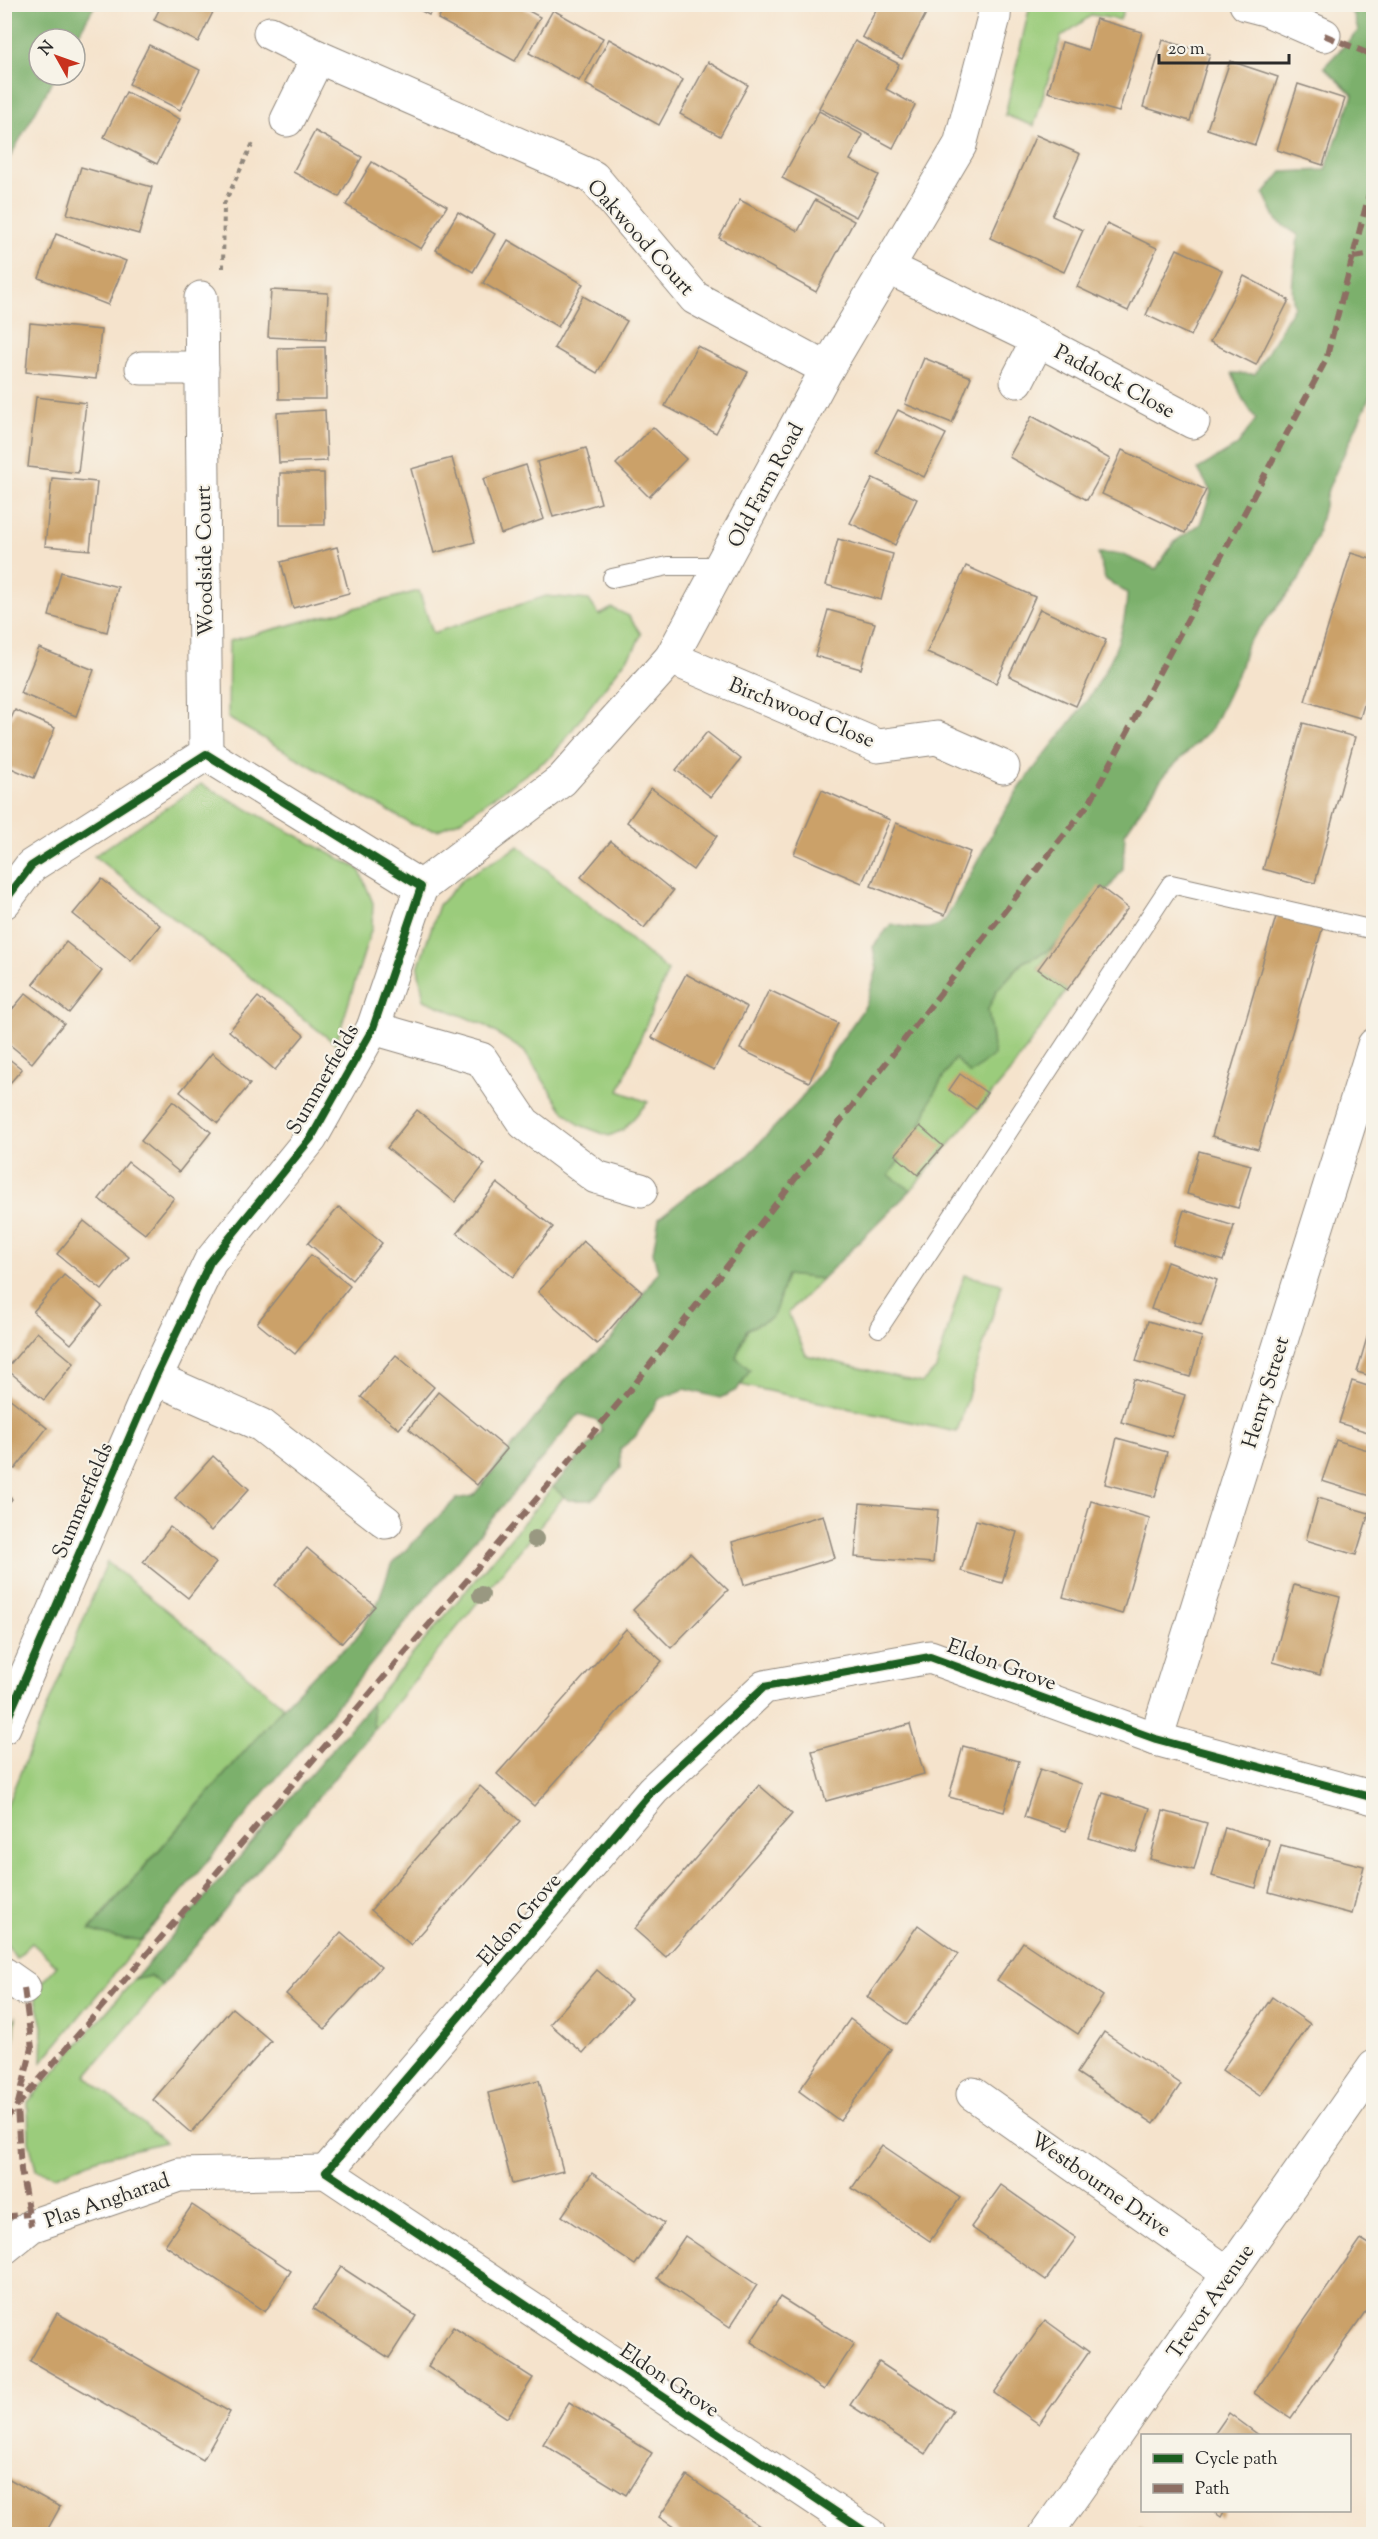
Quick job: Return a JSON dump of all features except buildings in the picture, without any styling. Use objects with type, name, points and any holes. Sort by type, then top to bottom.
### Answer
[{"type":"street","name":"Old Farm Road","points":[[421,887],[562,780],[671,658],[827,369],[960,145],[994,17],[995,4]]},
{"type":"street","points":[[1259,6],[1324,35]]},
{"type":"street","name":"Oakwood Court","points":[[270,33],[318,57],[592,177],[695,298],[827,369]]},
{"type":"street","points":[[287,120],[318,57]]},
{"type":"street","name":"Paddock Close","points":[[887,267],[1038,340],[1193,422]]},
{"type":"street","name":"Woodside Court","points":[[201,298],[206,754]]},
{"type":"street","name":"Paddock Close","points":[[1017,381],[1038,340]]},
{"type":"street","points":[[142,368],[202,368]]},
{"type":"street","name":"Birchwood Close","points":[[671,658],[878,746],[937,738],[1003,767]]},
{"type":"street","points":[[4,902],[31,866],[206,754],[421,887]]},
{"type":"street","name":"Summerfields","points":[[4,1727],[154,1378],[210,1262],[311,1138],[373,1028],[421,887]]},
{"type":"street","points":[[373,1028],[480,1059],[524,1123],[596,1177],[641,1190]]},
{"type":"street","name":"Henry Street","points":[[1156,1739],[1374,1045]]},
{"type":"street","points":[[154,1378],[261,1425],[386,1522]]},
{"type":"street","name":"Eldon Grove","points":[[869,2535],[326,2172],[653,1790],[764,1687],[930,1657],[1156,1739],[1374,1798]]},
{"type":"street","name":"Trevor Avenue","points":[[1046,2535],[1374,2067]]},
{"type":"street","name":"Westbourne Drive","points":[[973,2094],[1229,2274]]},
{"type":"street","name":"Plas Angharad","points":[[4,2248],[31,2226],[179,2175],[326,2172]]},
{"type":"lane","points":[[612,578],[668,566],[722,566]]},
{"type":"lane","points":[[879,1328],[1171,884],[1374,930]]},
{"type":"path","points":[[201,298],[223,298],[224,204],[229,193],[270,110],[287,120]]},
{"type":"green space","points":[[5,4],[95,5],[82,27],[27,27],[27,87],[49,87],[5,166]]},
{"type":"green space","points":[[1030,5],[1125,5],[1120,20],[1092,15],[1061,37],[1034,126],[1005,115]]},
{"type":"green space","points":[[1344,5],[1373,5],[1373,390],[1328,489],[1317,535],[1299,580],[1247,644],[1240,669],[1212,728],[1164,775],[1125,833],[1123,869],[1091,913],[1046,952],[1023,962],[997,990],[988,1009],[994,1055],[970,1074],[955,1058],[933,1094],[917,1136],[889,1175],[911,1190],[822,1279],[787,1275],[773,1317],[747,1329],[736,1357],[750,1370],[737,1390],[720,1398],[685,1389],[659,1399],[635,1437],[620,1449],[621,1468],[592,1500],[568,1500],[553,1487],[602,1431],[597,1420],[579,1414],[142,1940],[116,1938],[90,1930],[284,1706],[316,1673],[355,1640],[378,1602],[391,1565],[456,1499],[473,1496],[567,1378],[611,1340],[658,1272],[653,1252],[659,1218],[692,1192],[745,1158],[801,1099],[866,1005],[877,969],[873,947],[891,924],[925,928],[938,925],[946,919],[1006,809],[1099,682],[1113,654],[1123,625],[1127,593],[1105,579],[1098,553],[1121,554],[1156,569],[1174,542],[1200,524],[1211,492],[1198,469],[1237,446],[1256,419],[1242,398],[1232,373],[1255,374],[1294,306],[1293,280],[1298,235],[1277,221],[1264,194],[1282,172],[1325,170],[1353,95],[1324,67],[1358,31],[1354,15]]},
{"type":"green space","points":[[419,591],[433,633],[546,596],[589,600],[599,615],[612,608],[629,616],[641,634],[635,648],[552,756],[459,821],[438,830],[413,825],[228,718],[229,641]]},
{"type":"green space","points":[[201,784],[359,869],[373,903],[372,927],[336,1044],[94,856]]},
{"type":"green space","points":[[519,846],[668,971],[619,1091],[648,1102],[623,1130],[609,1136],[580,1125],[562,1109],[524,1051],[484,1025],[424,1000],[418,968],[439,905],[464,878]]},
{"type":"green space","points":[[1055,945],[1038,969],[1067,990],[1011,1071],[911,1190],[888,1175],[917,1136],[933,1094],[955,1057],[994,1055],[988,1009],[997,990],[1023,962],[1046,952]]},
{"type":"green space","points":[[787,1275],[822,1279],[788,1313],[806,1355],[922,1383],[936,1369],[964,1275],[1002,1284],[957,1432],[741,1385],[750,1370],[736,1357],[748,1329],[773,1317]]},
{"type":"green space","points":[[553,1487],[564,1496],[374,1730],[371,1704]]},
{"type":"green space","points":[[107,1562],[284,1706],[90,1929],[116,1938],[142,1940],[42,2062],[43,2026],[34,1991],[57,1966],[32,1943],[16,1958],[5,1942],[4,1812]]},
{"type":"green space","points":[[371,1704],[374,1730],[163,1985],[150,1976],[134,1980]]},
{"type":"green space","points":[[150,1976],[163,1985],[86,2076],[165,2142],[99,2158],[56,2176],[36,2170],[29,2141],[28,2102],[134,1980]]},
{"type":"green space","points":[[16,2017],[13,2054],[5,2077],[5,2031]]},
{"type":"marked path","points":[[1324,35],[1374,56]]},
{"type":"marked path","points":[[4,2121],[634,1385],[1090,802],[1326,360],[1374,175]]},
{"type":"marked path","points":[[1353,257],[1374,254]]},
{"type":"marked path","points":[[24,1988],[32,2048],[17,2107],[21,2170],[31,2226]]},
{"type":"marked path","points":[[4,2217],[29,2214]]},
{"type":"cycle path","points":[[4,902],[31,866],[206,754],[421,887],[373,1028],[311,1138],[210,1262],[155,1378],[4,1727]]},
{"type":"cycle path","points":[[869,2534],[326,2172],[653,1790],[764,1687],[930,1657],[1156,1739],[1374,1798]]}]
